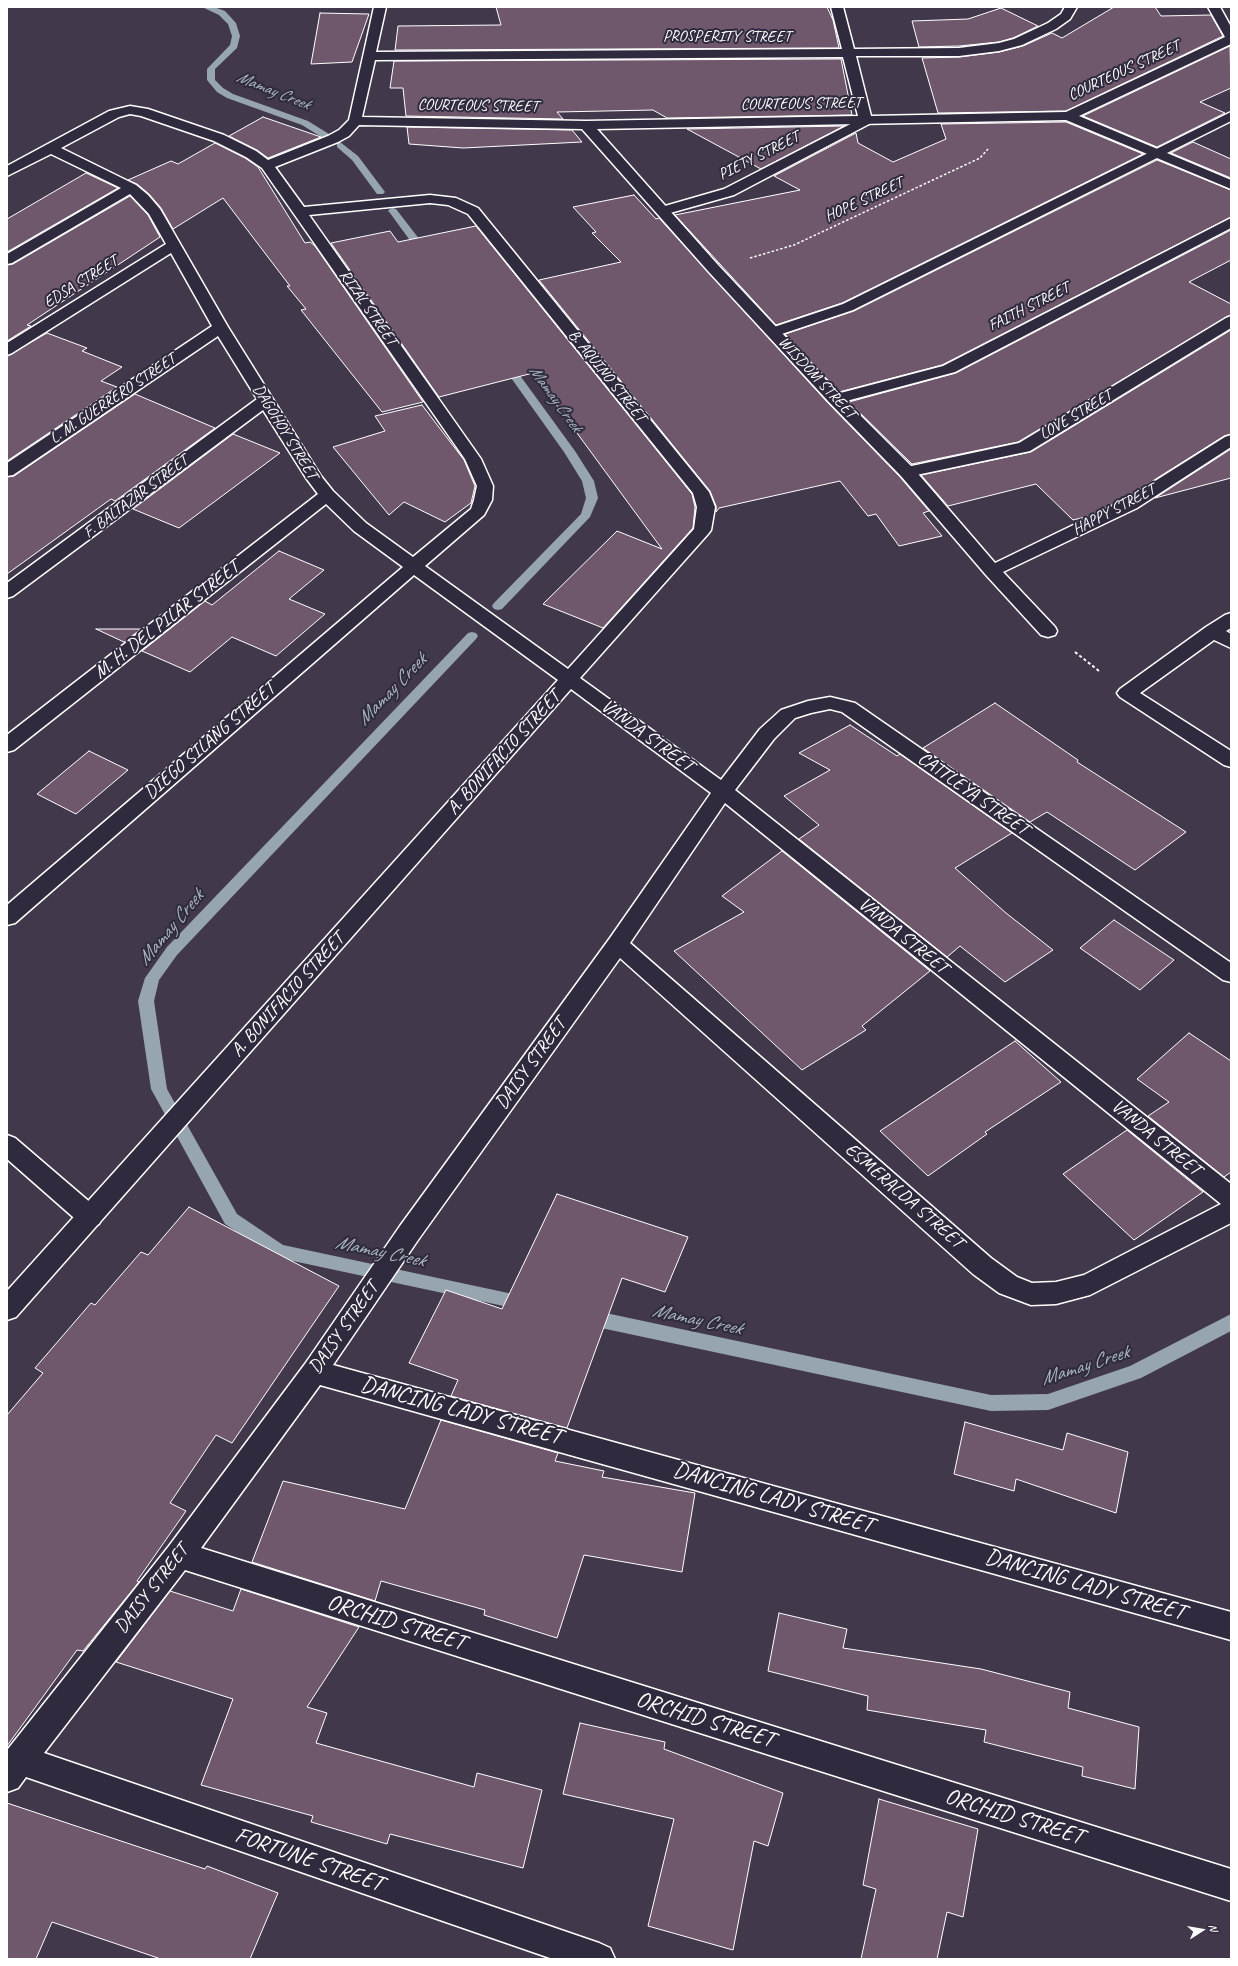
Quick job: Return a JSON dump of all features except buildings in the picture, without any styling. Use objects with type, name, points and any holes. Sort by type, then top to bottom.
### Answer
[{"type":"street","points":[[267,165],[333,140],[344,133],[355,121],[380,7]]},
{"type":"street","points":[[837,7],[866,120]]},
{"type":"street","name":"PROSPERITY STREET","points":[[370,56],[959,52],[999,48],[1018,42],[1052,26],[1066,16],[1071,7]]},
{"type":"street","points":[[1214,7],[1231,38]]},
{"type":"street","name":"COURTEOUS STREET","points":[[355,121],[586,125],[1068,116],[1231,38]]},
{"type":"street","name":"RIZAL STREET","points":[[50,148],[114,114],[130,110],[143,112],[219,138],[251,154],[267,165],[473,459],[481,474],[485,486],[484,500],[478,511],[413,565]]},
{"type":"street","points":[[1068,116],[1231,185]]},
{"type":"street","points":[[773,332],[848,308],[1231,116]]},
{"type":"street","name":"PIETY STREET","points":[[663,211],[729,192],[866,120]]},
{"type":"street","name":"WISDOM STREET","points":[[586,125],[713,268],[835,399],[907,472],[992,571],[1048,631]]},
{"type":"street","points":[[7,172],[50,148]]},
{"type":"street","name":"DAGOHOY STREET","points":[[50,148],[131,188],[155,212],[220,327],[314,478],[327,495],[360,527],[570,680]]},
{"type":"street","points":[[7,260],[131,188]]},
{"type":"street","name":"B. AQUINO STREET","points":[[301,212],[430,199],[451,201],[473,211],[701,492],[706,507],[702,530],[570,680]]},
{"type":"street","name":"FAITH STREET","points":[[835,399],[949,369],[1231,222]]},
{"type":"street","name":"EDSA STREET","points":[[7,350],[174,245]]},
{"type":"street","name":"LOVE STREET","points":[[907,472],[1024,447],[1231,321]]},
{"type":"street","name":"L. M. GUERRERO STREET","points":[[7,471],[220,327]]},
{"type":"street","name":"F. BALTAZAR STREET","points":[[7,592],[265,401]]},
{"type":"street","name":"HAPPY STREET","points":[[992,571],[1130,504],[1231,440]]},
{"type":"street","name":"M. H. DEL PILAR STREET","points":[[7,745],[327,495]]},
{"type":"street","name":"DIEGO SILANG STREET","points":[[7,917],[413,565]]},
{"type":"street","points":[[1231,619],[1127,693],[1231,760]]},
{"type":"street","points":[[1213,631],[1231,642]]},
{"type":"street","name":"VANDA STREET","points":[[570,680],[723,791],[1231,1198]]},
{"type":"street","name":"A. BONIFACIO STREET","points":[[7,1309],[570,680]]},
{"type":"street","name":"CATTLEYA STREET","points":[[723,791],[767,734],[788,714],[808,707],[830,703],[848,707],[1231,974]]},
{"type":"street","name":"DAISY STREET","points":[[13,1769],[178,1555],[314,1372],[409,1234],[618,944],[723,791]]},
{"type":"street","name":"ESMERALDA STREET","points":[[618,944],[976,1261],[1008,1285],[1031,1294],[1056,1293],[1090,1284],[1231,1211]]},
{"type":"street","points":[[7,1145],[90,1217]]},
{"type":"street","name":"DANCING LADY STREET","points":[[314,1372],[442,1406],[1231,1626]]},
{"type":"street","name":"ORCHID STREET","points":[[178,1555],[1231,1885]]},
{"type":"street","name":"FORTUNE STREET","points":[[13,1769],[599,1959]]},
{"type":"path","name":"HOPE STREET","points":[[713,268],[794,245],[980,158],[989,147],[990,137],[985,118]]},
{"type":"path","points":[[1048,631],[1127,693]]},
{"type":"waterway","name":"Mamay Creek","points":[[206,7],[222,13],[232,23],[236,36],[234,46],[211,69],[211,80],[220,90],[230,96],[305,123],[326,136]]},
{"type":"waterway","name":"Mamay Creek","points":[[340,145],[355,158],[380,192]]},
{"type":"waterway","name":"Mamay Creek","points":[[393,211],[426,255]]},
{"type":"waterway","name":"Mamay Creek","points":[[498,606],[586,515],[592,498],[588,481],[569,451],[504,361]]},
{"type":"waterway","name":"Mamay Creek","points":[[472,636],[172,951],[152,978],[146,1001],[159,1089],[231,1219],[279,1251],[527,1304]]},
{"type":"waterway","name":"Mamay Creek","points":[[587,1317],[991,1403],[1048,1402],[1135,1372],[1231,1322]]}]
